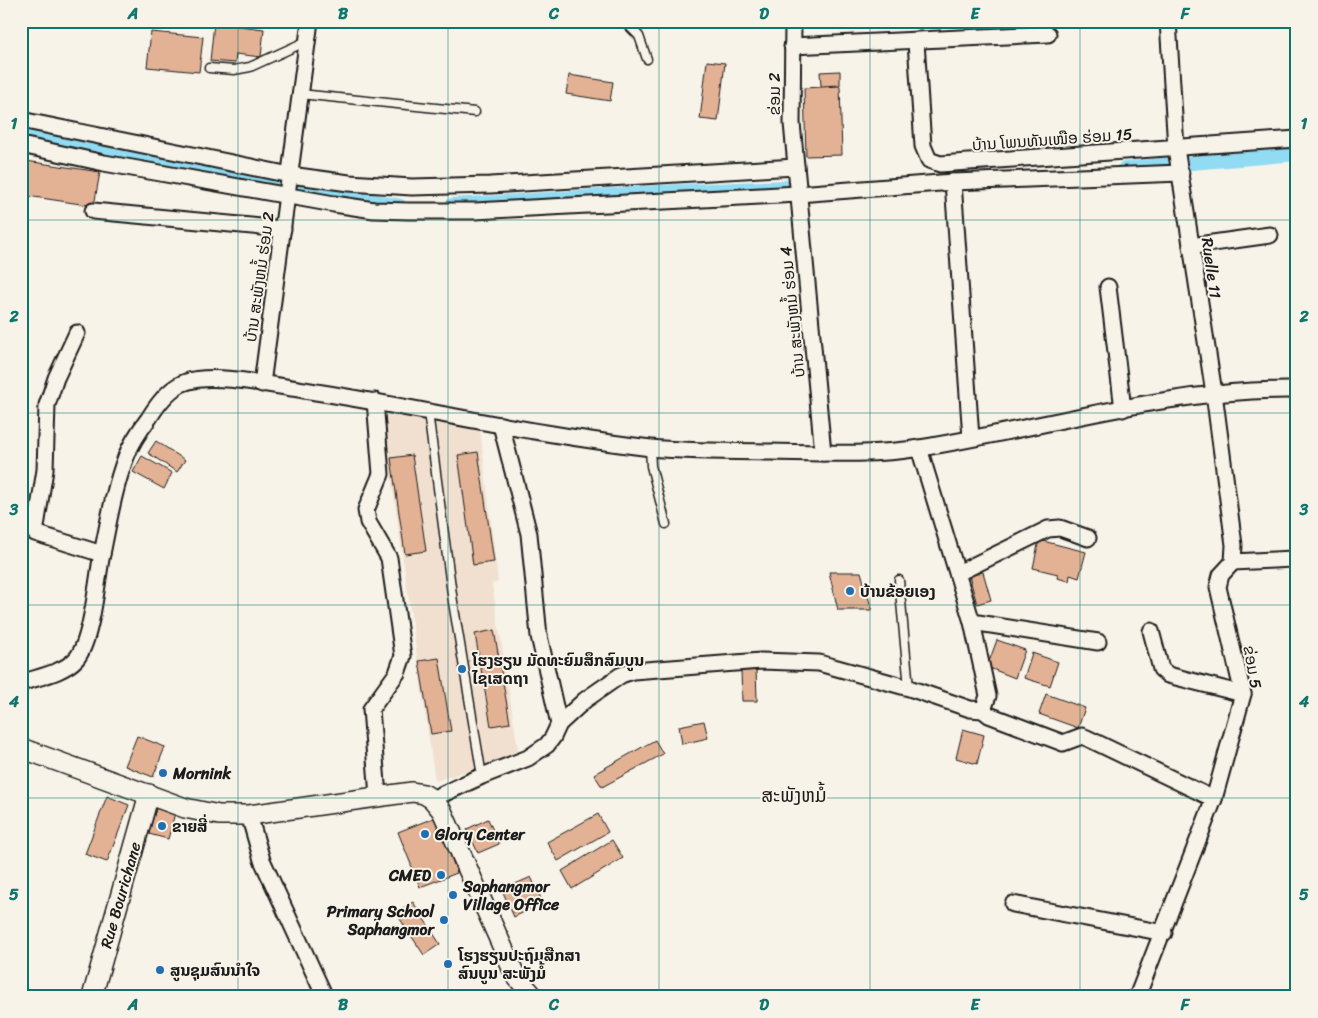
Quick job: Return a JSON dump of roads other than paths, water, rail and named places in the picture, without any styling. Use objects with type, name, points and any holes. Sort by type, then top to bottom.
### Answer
[{"type":"street","name":"ບ້ານ ສະພັງຫມໍ້ ຮ່ອມ 2","points":[[262,384],[310,21]]},
{"type":"street","name":"ຂ່ອມ 2","points":[[793,21],[792,124],[796,167]]},
{"type":"street","name":"Ruelle 11","points":[[1168,21],[1176,148],[1214,393]]},
{"type":"street","points":[[792,46],[916,42],[1048,34]]},
{"type":"street","name":"ບ້ານ ໂພນທັນເໜືອ ຮ່ອມ 15","points":[[916,42],[923,146],[929,160],[940,164],[1297,139]]},
{"type":"street","points":[[21,120],[290,175],[349,183],[412,187],[490,185],[796,167]]},
{"type":"street","points":[[21,145],[104,163],[374,210],[466,211],[798,194],[952,182],[1181,173]]},
{"type":"street","name":"ບ້ານ ສະພັງຫມໍ້ ຮ່ອມ 4","points":[[796,167],[823,453]]},
{"type":"street","points":[[952,182],[971,438]]},
{"type":"street","points":[[93,211],[283,229]]},
{"type":"street","points":[[1191,246],[1270,236]]},
{"type":"street","points":[[1108,287],[1122,409]]},
{"type":"street","points":[[77,333],[56,378],[47,405],[45,470],[35,533],[102,554]]},
{"type":"street","points":[[21,683],[67,666],[78,657],[83,648],[102,554],[126,456],[149,417],[167,396],[186,382],[208,379],[262,384],[374,401],[501,425],[650,448],[823,453],[883,453],[920,448],[1214,393],[1297,390]]},
{"type":"street","points":[[1214,393],[1234,545],[1233,562],[1293,559]]},
{"type":"street","points":[[374,401],[381,474],[366,510],[368,522],[389,558],[403,656],[397,673],[371,709],[378,796]]},
{"type":"street","points":[[501,425],[529,534],[539,636],[559,724]]},
{"type":"street","points":[[920,448],[972,622],[988,696],[983,710]]},
{"type":"street","points":[[958,573],[1048,529],[1060,528],[1088,538]]},
{"type":"street","name":"ຂ່ອມ 5","points":[[1137,997],[1164,932],[1214,799],[1243,694],[1218,588],[1221,575],[1233,562]]},
{"type":"street","points":[[972,622],[1098,642]]},
{"type":"street","points":[[1151,631],[1161,669],[1168,675],[1243,694]]},
{"type":"street","points":[[432,799],[482,776],[528,758],[554,737],[559,724],[585,700],[621,675],[633,671],[761,661],[819,663],[909,688],[970,709],[983,710],[989,715],[1063,743],[1082,736],[1214,799]]},
{"type":"street","points":[[21,748],[185,808],[202,812],[249,815],[378,796],[412,792],[424,794],[432,799],[442,811],[515,975],[534,997]]},
{"type":"street","name":"Rue Bourichane","points":[[92,997],[149,794]]},
{"type":"street","points":[[249,815],[262,860],[325,997]]},
{"type":"street","points":[[1013,904],[1164,932]]},
{"type":"lane","points":[[624,21],[639,36],[647,59]]},
{"type":"lane","points":[[209,68],[234,70],[250,67],[307,41]]},
{"type":"lane","points":[[300,94],[475,112]]},
{"type":"lane","points":[[428,412],[453,602],[482,776]]},
{"type":"lane","points":[[650,448],[651,466],[666,524]]},
{"type":"lane","points":[[899,580],[909,688]]},
{"type":"waterway","points":[[21,134],[113,154],[280,184]]},
{"type":"waterway","points":[[1191,163],[1297,154]]},
{"type":"waterway","points":[[1124,169],[1169,164]]},
{"type":"waterway","points":[[298,187],[400,206]]},
{"type":"waterway","points":[[452,205],[662,192],[789,187]]},
{"type":"place","name":"ບ້ານຂ້ອຍເອງ","points":[[850,591]]},
{"type":"place","name":"ໂຮງຮຽນ ມັດທະຍົມສຶກສົມບູນ ໄຊເສດຖາ","points":[[462,669]]},
{"type":"place","name":"Mornink","points":[[163,773]]},
{"type":"place","name":"ຂາຍສີ່","points":[[162,826]]},
{"type":"place","name":"Glory Center","points":[[425,834]]},
{"type":"place","name":"CMED","points":[[441,875]]},
{"type":"place","name":"Saphangmor Village Office","points":[[453,895]]},
{"type":"place","name":"Primary School Saphangmor","points":[[444,920]]},
{"type":"place","name":"ໂຮງຮຽນປະຖົມສືກສາ ສົນບູນ ສະພັງມໍ້","points":[[448,964]]},
{"type":"place","name":"ສູນຊຸມສົນນຳໃຈ","points":[[160,970]]},
{"type":"district","name":"ສະພັງຫມໍ້","points":[[794,795]]}]
